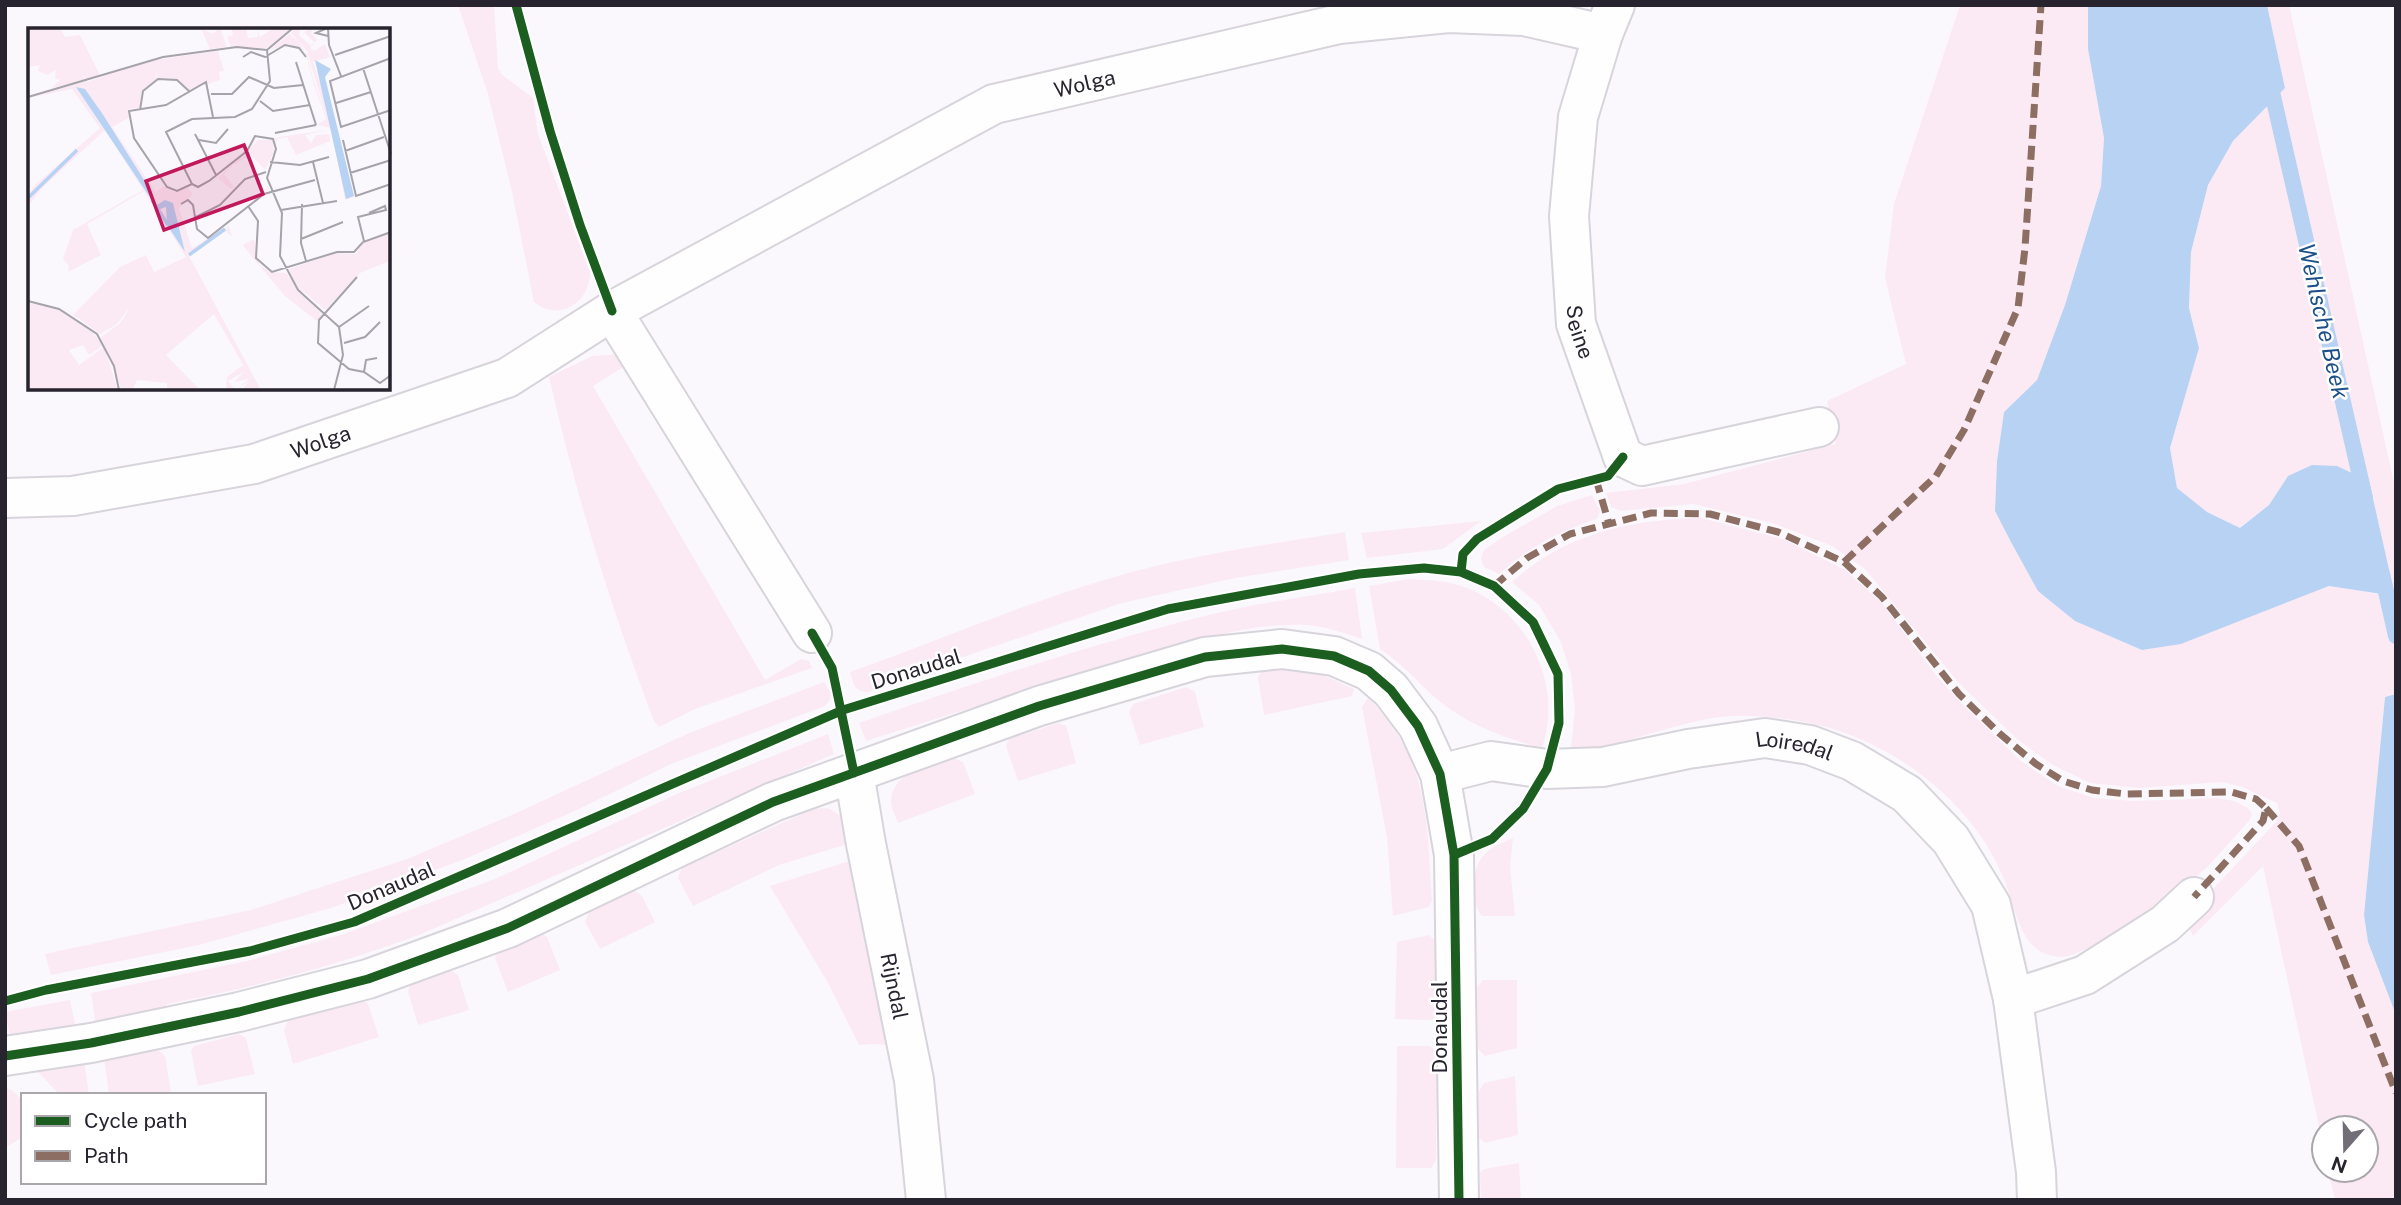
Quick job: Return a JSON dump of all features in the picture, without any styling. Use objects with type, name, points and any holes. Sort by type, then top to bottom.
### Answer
[{"type":"street","name":"Wolga","points":[[5,498],[73,496],[254,464],[507,378],[612,311],[995,104],[1339,24],[1461,13],[1609,20]]},
{"type":"street","name":"Seine","points":[[1609,20],[1578,117],[1570,216],[1576,324],[1623,457],[1642,466],[1819,427]]},
{"type":"street","points":[[612,311],[812,633]]},
{"type":"street","name":"Donaudal","points":[[5,1056],[91,1042],[239,1012],[368,979],[508,928],[773,802],[1038,706],[1205,657],[1282,649],[1334,656],[1369,671],[1391,690],[1418,726],[1440,774],[1454,855],[1459,1200]]},
{"type":"street","name":"Loiredal","points":[[1440,774],[1491,761],[1547,769],[1603,767],[1688,749],[1765,738],[1810,745],[1852,761],[1907,794],[1951,840],[1991,905],[2013,999],[2043,1191]]},
{"type":"street","name":"Rijndal","points":[[854,773],[914,1080],[926,1200]]},
{"type":"street","points":[[2013,999],[2085,975],[2165,925],[2194,897]]},
{"type":"shaded area","points":[[458,5],[494,5],[498,68],[501,74],[533,98],[538,134],[590,272],[585,292],[572,306],[563,310],[544,308],[534,302],[512,192],[488,94]]},
{"type":"shaded area","points":[[1960,5],[2088,5],[2088,49],[2104,138],[2101,186],[2065,305],[2037,380],[2004,412],[1997,461],[1995,511],[2142,650],[2181,644],[2329,586],[2394,596],[2288,476],[2269,505],[2240,528],[2207,512],[2177,488],[2170,448],[2199,348],[2189,308],[2191,252],[2208,185],[2233,141],[2285,88],[2267,5],[2289,5],[2396,492],[2396,694],[2385,697],[2364,915],[2368,942],[2396,1015],[2396,1200],[2335,1200],[2331,1184],[2380,1184],[2380,1114],[2316,1114],[2263,866],[2193,936],[2189,927],[2195,908],[2276,822],[2280,813],[2277,803],[2242,787],[2222,782],[2139,788],[2090,783],[2051,764],[2017,739],[1958,682],[1865,569],[1832,546],[1772,523],[1693,504],[1621,511],[1611,507],[1606,493],[1684,484],[1836,444],[1827,401],[1906,364],[1885,278],[1894,204]]},
{"type":"shaded area","points":[[621,354],[625,366],[593,386],[765,680],[801,659],[809,661],[812,668],[695,709],[659,727],[654,721],[638,679],[609,594],[571,465],[549,377],[592,356]]},
{"type":"shaded area","points":[[1592,495],[1600,511],[1597,519],[1545,541],[1499,574],[1484,567],[1481,558],[1484,550],[1503,537],[1557,506]]},
{"type":"shaded area","points":[[1701,518],[1783,539],[1845,570],[1881,602],[1935,674],[1960,702],[2021,761],[2058,786],[2094,798],[2133,801],[2217,798],[2234,801],[2248,808],[2252,814],[2249,821],[2206,868],[2160,904],[2100,942],[2068,956],[2056,957],[2045,954],[2031,944],[2017,918],[2004,879],[1991,853],[1956,805],[1910,766],[1858,738],[1830,728],[1793,720],[1731,716],[1697,721],[1606,746],[1571,748],[1575,709],[1571,674],[1560,640],[1539,605],[1512,582],[1554,552],[1600,532],[1650,522]]},
{"type":"shaded area","points":[[1481,521],[1443,549],[1367,558],[1361,533]]},
{"type":"shaded area","points":[[1345,532],[1349,560],[1235,578],[1122,603],[930,668],[868,692],[855,686],[850,672],[1012,611],[1111,578],[1198,557]]},
{"type":"shaded area","points":[[1409,579],[1449,583],[1472,590],[1493,602],[1526,636],[1545,678],[1547,725],[1542,748],[1503,736],[1453,711],[1380,649],[1369,586]]},
{"type":"shaded area","points":[[1355,588],[1362,639],[1327,628],[1306,625],[1242,630],[1201,639],[1071,677],[866,741],[859,723],[1120,638],[1245,607]]},
{"type":"shaded area","points":[[1297,668],[1316,672],[1354,689],[1352,696],[1264,715],[1258,678],[1262,669]]},
{"type":"shaded area","points":[[824,682],[830,694],[830,700],[825,706],[671,764],[577,810],[465,859],[331,908],[199,945],[51,975],[45,954],[251,910],[407,859],[512,815],[689,733]]},
{"type":"shaded area","points":[[1186,687],[1195,692],[1204,727],[1140,745],[1129,712],[1133,704]]},
{"type":"shaded area","points":[[1368,698],[1403,744],[1414,768],[1426,817],[1432,901],[1429,907],[1393,916],[1387,837],[1362,707]]},
{"type":"shaded area","points":[[1059,723],[1066,726],[1076,763],[1018,781],[1006,746],[1009,739]]},
{"type":"shaded area","points":[[828,734],[834,754],[419,935],[294,975],[167,1004],[162,1012],[96,1026],[91,993],[247,961],[344,934],[495,879],[679,793]]},
{"type":"shaded area","points":[[953,758],[963,762],[975,794],[898,823],[891,801],[898,783],[914,771]]},
{"type":"shaded area","points":[[827,808],[844,821],[851,843],[779,865],[693,906],[678,878],[682,868],[813,809]]},
{"type":"shaded area","points":[[1513,838],[1510,867],[1515,916],[1482,916],[1474,893],[1478,865],[1490,850]]},
{"type":"shaded area","points":[[856,859],[890,1038],[886,1045],[859,1045],[827,981],[770,886]]},
{"type":"shaded area","points":[[633,889],[642,896],[655,922],[600,949],[585,922],[589,912]]},
{"type":"shaded area","points":[[539,932],[547,937],[560,970],[508,992],[495,958],[498,950]]},
{"type":"shaded area","points":[[1429,935],[1436,941],[1437,1014],[1432,1020],[1395,1019],[1397,942]]},
{"type":"shaded area","points":[[449,969],[458,975],[469,1010],[418,1025],[408,991],[411,983]]},
{"type":"shaded area","points":[[1483,980],[1517,980],[1517,1048],[1485,1056],[1478,1049],[1477,987]]},
{"type":"shaded area","points":[[360,999],[368,1004],[379,1037],[293,1064],[284,1030],[288,1020]]},
{"type":"shaded area","points":[[70,1000],[76,1029],[11,1042],[5,1012]]},
{"type":"shaded area","points":[[239,1034],[246,1038],[255,1074],[198,1086],[191,1051],[194,1046]]},
{"type":"shaded area","points":[[1397,1046],[1430,1046],[1437,1051],[1436,1160],[1431,1168],[1396,1168]]},
{"type":"shaded area","points":[[155,1047],[165,1056],[171,1092],[109,1093],[103,1050]]},
{"type":"shaded area","points":[[83,1053],[89,1093],[58,1093],[38,1072],[40,1065]]},
{"type":"shaded area","points":[[1515,1076],[1518,1135],[1485,1143],[1479,1138],[1479,1091],[1484,1083]]},
{"type":"shaded area","points":[[5,1087],[21,1099],[21,1138],[5,1148]]},
{"type":"shaded area","points":[[1519,1163],[1521,1200],[1481,1200],[1480,1173],[1484,1169]]},
{"type":"water","points":[[2088,5],[2267,5],[2285,88],[2233,141],[2208,185],[2191,252],[2189,308],[2199,348],[2170,448],[2177,488],[2207,512],[2240,528],[2269,505],[2288,476],[2312,465],[2337,466],[2369,481],[2395,596],[2329,586],[2181,644],[2142,650],[2075,621],[2038,591],[2011,542],[1995,511],[1997,461],[2004,412],[2037,380],[2065,305],[2101,186],[2104,138],[2088,49]]},
{"type":"water","points":[[2396,694],[2396,1015],[2368,942],[2364,915],[2385,697]]},
{"type":"waterway","name":"Wehlsche Beek","points":[[2269,79],[2365,498]]},
{"type":"waterway","name":"Wehlsche Beek","points":[[2382,574],[2396,636]]},
{"type":"marked path","points":[[1844,562],[1936,476],[1964,430],[2018,308],[2025,248],[2041,5]]},
{"type":"marked path","points":[[1596,479],[1609,524]]},
{"type":"marked path","points":[[1494,586],[1527,558],[1570,534],[1651,513],[1710,514],[1778,532],[1844,562],[1882,597],[1959,694],[2036,764],[2063,781],[2092,790],[2126,794],[2231,792],[2256,799],[2266,808],[2263,821],[2194,897]]},
{"type":"marked path","points":[[2266,808],[2299,846],[2396,1093]]},
{"type":"cycle path","points":[[516,5],[550,131],[580,225],[612,311]]},
{"type":"cycle path","points":[[1461,572],[1463,554],[1477,539],[1558,489],[1608,476],[1623,457]]},
{"type":"cycle path","points":[[5,1001],[46,990],[250,951],[354,922],[843,710],[1168,609],[1359,574],[1424,568],[1461,572],[1494,586],[1533,622],[1558,674],[1559,723],[1547,769],[1523,809],[1492,839],[1454,855]]},
{"type":"cycle path","points":[[812,633],[832,668],[854,773]]},
{"type":"cycle path","points":[[5,1056],[91,1043],[239,1012],[368,979],[508,928],[773,802],[1039,706],[1205,657],[1282,649],[1334,656],[1369,671],[1391,690],[1418,726],[1440,774],[1454,855],[1459,1200]]}]
